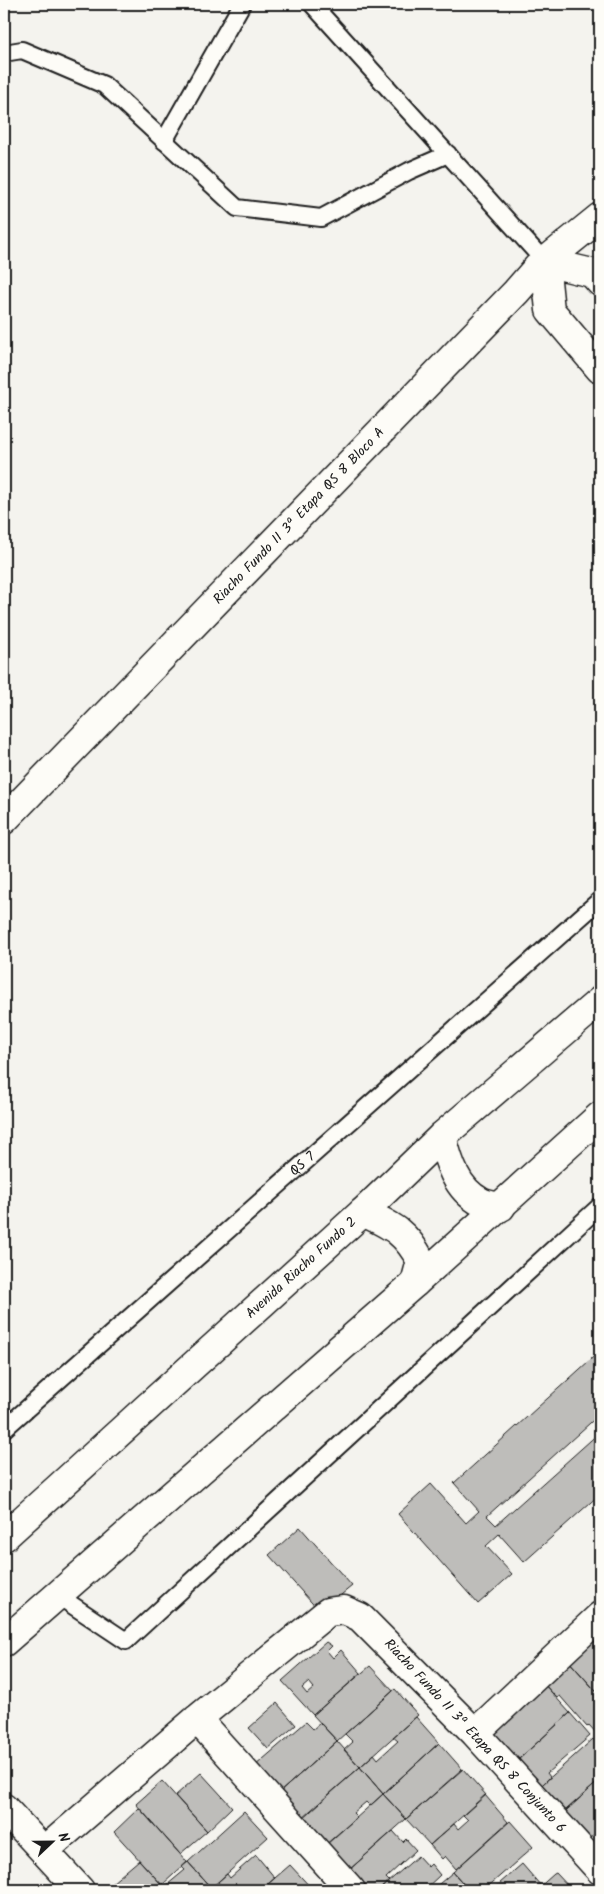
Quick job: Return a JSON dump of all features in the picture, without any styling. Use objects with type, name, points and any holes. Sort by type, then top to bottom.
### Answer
[{"type":"street","name":"Riacho Fundo II 3ª Etapa QS 8 Bloco A","points":[[4,820],[545,262],[600,217]]},
{"type":"street","points":[[600,282],[592,273],[545,262],[550,310],[600,369]]},
{"type":"street","name":"Avenida Riacho Fundo 2","points":[[4,1537],[363,1212],[442,1136],[600,1000]]},
{"type":"street","points":[[4,1642],[415,1283],[600,1116]]},
{"type":"street","points":[[442,1136],[450,1166],[464,1189],[482,1202],[500,1207]]},
{"type":"street","points":[[363,1212],[395,1227],[413,1245],[421,1261],[415,1283]]},
{"type":"street","name":"Riacho Fundo II 3ª Etapa QS 8 Conjunto 6","points":[[197,1719],[328,1612],[344,1610],[360,1617],[474,1733],[600,1870]]},
{"type":"street","points":[[474,1733],[600,1616]]},
{"type":"street","points":[[44,1851],[197,1719],[351,1890]]},
{"type":"street","points":[[4,1810],[80,1890]]},
{"type":"lane","points":[[164,141],[242,4]]},
{"type":"lane","points":[[312,4],[545,262]]},
{"type":"lane","points":[[4,53],[22,50],[104,85],[237,208],[321,218],[409,171],[448,154]]},
{"type":"lane","name":"QS 7","points":[[4,1429],[600,900]]},
{"type":"lane","points":[[57,1596],[126,1642],[600,1206]]},
{"type":"building","points":[[600,1351],[600,1414],[487,1516],[496,1525],[600,1432],[600,1494],[524,1562],[499,1534],[486,1546],[512,1574],[478,1604],[398,1514],[431,1484],[466,1523],[479,1511],[454,1483]]},
{"type":"building","points":[[300,1527],[352,1586],[320,1612],[269,1555]]},
{"type":"building","points":[[593,1635],[600,1643],[600,1689],[596,1691],[567,1659]]},
{"type":"building","points":[[326,1642],[332,1646],[327,1651],[333,1658],[341,1650],[361,1673],[313,1715],[282,1681]],"holes":[[[309,1682],[314,1688],[307,1694],[302,1688]]]},
{"type":"building","points":[[567,1659],[600,1696],[600,1733],[598,1735],[589,1725],[587,1727],[560,1696],[557,1698],[543,1683]]},
{"type":"building","points":[[370,1666],[393,1691],[337,1741],[313,1715]]},
{"type":"building","points":[[543,1683],[570,1713],[517,1761],[488,1729]]},
{"type":"building","points":[[395,1689],[418,1715],[360,1767],[344,1750],[353,1742],[345,1734]]},
{"type":"building","points":[[277,1703],[296,1725],[268,1749],[249,1728]]},
{"type":"building","points":[[570,1713],[590,1736],[547,1773],[550,1777],[535,1792],[511,1766]]},
{"type":"building","points":[[416,1717],[439,1743],[383,1794],[360,1767],[374,1754],[378,1759],[398,1741],[393,1737]]},
{"type":"building","points":[[306,1722],[313,1729],[320,1723],[337,1741],[279,1793],[255,1766]]},
{"type":"building","points":[[593,1739],[600,1747],[600,1768],[598,1770],[600,1772],[600,1780],[558,1818],[533,1793]]},
{"type":"building","points":[[337,1741],[360,1767],[302,1818],[279,1793]]},
{"type":"building","points":[[439,1743],[462,1769],[406,1819],[383,1794]]},
{"type":"building","points":[[360,1767],[383,1794],[370,1806],[366,1802],[353,1813],[357,1817],[324,1846],[301,1820]]},
{"type":"building","points":[[463,1769],[486,1795],[430,1845],[406,1819]]},
{"type":"building","points":[[201,1773],[232,1807],[207,1831],[175,1796]]},
{"type":"building","points":[[600,1780],[600,1832],[586,1840],[559,1816]]},
{"type":"building","points":[[162,1781],[207,1831],[180,1854],[136,1804]]},
{"type":"building","points":[[383,1794],[406,1819],[349,1870],[326,1845]]},
{"type":"building","points":[[485,1795],[508,1822],[456,1869],[445,1856],[442,1859],[430,1845],[454,1824],[458,1829],[468,1820],[463,1815]]},
{"type":"building","points":[[139,1808],[187,1862],[162,1885],[114,1832]]},
{"type":"building","points":[[244,1811],[268,1837],[211,1888],[188,1862]]},
{"type":"building","points":[[510,1821],[533,1847],[484,1890],[469,1890],[453,1872]]},
{"type":"building","points":[[393,1831],[403,1842],[406,1839],[416,1850],[386,1878],[389,1881],[379,1890],[365,1890],[348,1871]]},
{"type":"building","points":[[256,1855],[275,1878],[261,1890],[225,1890],[218,1882],[227,1874],[230,1878]]},
{"type":"building","points":[[418,1856],[428,1867],[431,1864],[440,1875],[424,1890],[379,1890]]},
{"type":"building","points":[[139,1860],[162,1885],[156,1890],[119,1890],[112,1883]]},
{"type":"building","points":[[188,1862],[211,1888],[209,1890],[161,1890],[185,1870],[182,1867]]},
{"type":"building","points":[[522,1864],[541,1886],[536,1890],[492,1890]]},
{"type":"building","points":[[290,1865],[313,1890],[261,1890]]},
{"type":"building","points":[[453,1872],[469,1890],[432,1890]]},
{"type":"building","points":[[556,1873],[572,1890],[536,1890],[554,1874]]}]
